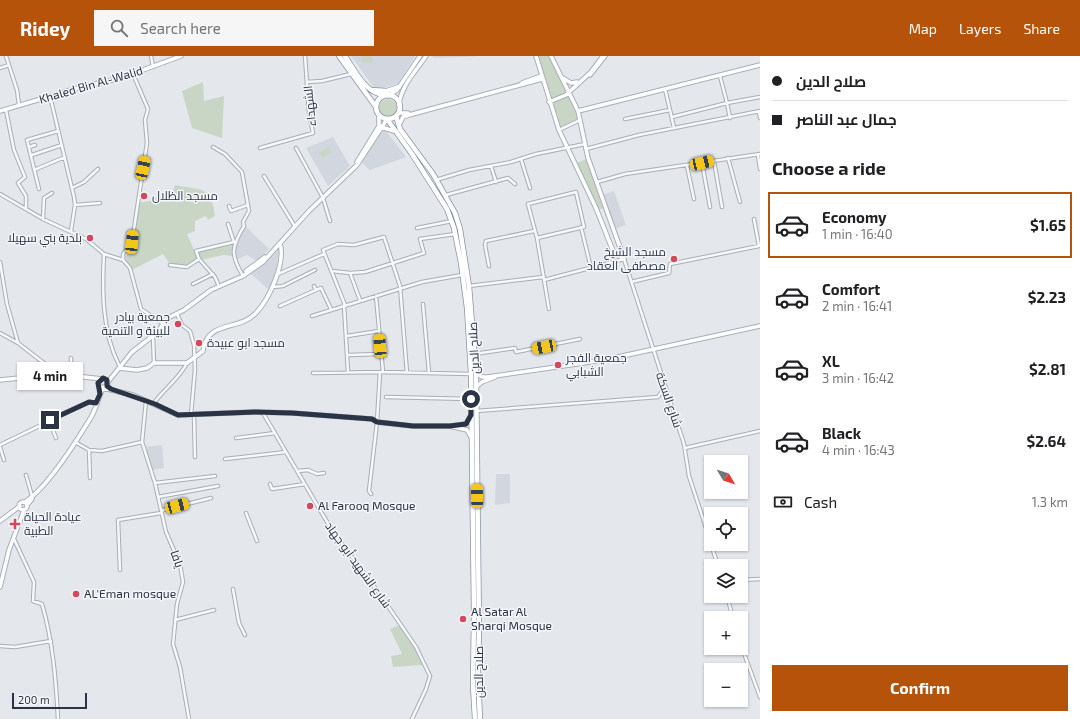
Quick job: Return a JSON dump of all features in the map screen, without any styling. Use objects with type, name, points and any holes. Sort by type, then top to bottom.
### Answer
[{"type":"highway","points":[[339,56],[349,67],[370,90],[377,94],[396,99],[399,106],[397,115],[387,119],[379,115],[376,107],[351,74],[349,67],[345,56]]},
{"type":"highway","points":[[370,90],[387,91],[399,87]]},
{"type":"highway","points":[[376,107],[379,100],[387,96]]},
{"type":"highway","name":"صلاح الدين","points":[[397,115],[398,126],[446,195],[455,213],[460,229],[469,286],[470,328],[476,411],[478,688],[475,719]]},
{"type":"highway","name":"صلاح الدين","points":[[387,119],[394,131],[412,154],[447,209],[454,228],[470,312]]},
{"type":"highway","name":"صلاح الدين","points":[[470,328],[474,354],[471,399],[471,439],[476,527],[472,686],[480,719]]},
{"type":"highway","points":[[472,686],[475,690],[478,688]]},
{"type":"main road","name":"Khaled Bin Al-Walid","points":[[0,112],[50,96],[133,74],[181,56]]},
{"type":"main road","points":[[387,96],[399,87],[420,56]]},
{"type":"main road","points":[[399,106],[400,97],[403,90],[426,56]]},
{"type":"main road","name":"شارع السكة","points":[[536,56],[549,102],[559,130],[596,208],[613,251],[624,259]]},
{"type":"main road","name":"شارع السكة","points":[[551,56],[578,110],[586,149],[624,259]]},
{"type":"main road","points":[[549,102],[564,96],[605,56]]},
{"type":"main road","points":[[572,98],[574,90],[595,71],[605,56]]},
{"type":"main road","points":[[578,110],[760,65]]},
{"type":"main road","points":[[561,77],[571,83],[580,81]]},
{"type":"main road","points":[[397,115],[403,115],[542,78]]},
{"type":"main road","points":[[398,126],[401,119],[409,115],[542,78]]},
{"type":"main road","points":[[161,323],[177,314],[211,290],[254,270],[272,253],[323,197],[354,166],[379,126],[379,115]]},
{"type":"main road","points":[[101,386],[107,384],[131,350],[155,333],[161,323],[218,284],[242,274],[272,250],[294,225],[357,165],[387,119]]},
{"type":"main road","points":[[380,129],[384,128],[394,131]]},
{"type":"main road","points":[[118,368],[127,370],[141,369],[154,363],[187,363],[203,351],[205,342],[213,332],[255,314],[273,287],[278,274],[281,252],[280,243]]},
{"type":"main road","points":[[118,368],[132,352],[153,337],[161,328],[161,323]]},
{"type":"main road","points":[[473,374],[482,378],[652,350],[760,326]]},
{"type":"main road","points":[[0,380],[58,374],[89,379],[102,379],[113,375]]},
{"type":"main road","points":[[475,388],[482,382],[490,380],[496,376]]},
{"type":"main road","points":[[89,379],[101,386],[154,403],[178,415],[292,413],[372,419],[377,422],[413,426],[450,426],[466,424],[471,415]]},
{"type":"main road","points":[[102,379],[107,380],[107,384],[111,389]]},
{"type":"main road","points":[[0,521],[20,506],[21,502],[26,503],[54,473],[91,418],[100,394],[101,386],[99,382],[102,379]]},
{"type":"main road","points":[[450,426],[467,430],[471,439]]},
{"type":"main road","points":[[0,586],[9,550],[26,503],[75,442]]},
{"type":"main road","points":[[20,506],[24,510]]},
{"type":"street","points":[[6,56],[17,90],[19,105]]},
{"type":"street","points":[[151,56],[153,67]]},
{"type":"street","name":"الشهداء","points":[[260,148],[313,133],[305,56]]},
{"type":"street","points":[[0,68],[9,65]]},
{"type":"street","points":[[123,260],[123,254],[132,242],[147,143],[145,120],[148,109],[133,74]]},
{"type":"street","points":[[307,82],[322,81],[351,74]]},
{"type":"street","points":[[720,76],[730,118]]},
{"type":"street","points":[[665,88],[674,128]]},
{"type":"street","points":[[50,96],[75,205],[71,231]]},
{"type":"street","points":[[672,117],[727,103],[760,97]]},
{"type":"street","points":[[6,110],[14,150],[25,177],[18,183],[26,196],[26,210]]},
{"type":"street","points":[[625,119],[670,110]]},
{"type":"street","points":[[586,149],[638,134],[759,112],[760,118]]},
{"type":"street","points":[[559,130],[581,120]]},
{"type":"street","points":[[39,189],[28,140],[58,131]]},
{"type":"street","points":[[436,180],[469,170],[585,144]]},
{"type":"street","points":[[29,147],[35,145]]},
{"type":"street","points":[[32,156],[62,145]]},
{"type":"street","points":[[213,147],[225,154],[242,172],[249,211],[243,222],[244,226],[234,242],[196,251],[199,259],[213,274],[218,284]]},
{"type":"street","points":[[296,148],[323,197],[330,220]]},
{"type":"street","points":[[597,182],[625,174],[687,166],[759,154],[760,169]]},
{"type":"street","points":[[34,170],[65,157]]},
{"type":"street","points":[[728,158],[740,202]]},
{"type":"street","points":[[521,159],[530,188]]},
{"type":"street","points":[[714,161],[722,207]]},
{"type":"street","points":[[702,163],[710,207]]},
{"type":"street","points":[[491,166],[496,182]]},
{"type":"street","points":[[687,166],[694,199]]},
{"type":"street","points":[[72,188],[84,182],[98,168]]},
{"type":"street","points":[[264,176],[294,225]]},
{"type":"street","points":[[446,195],[508,178],[515,184]]},
{"type":"street","points":[[537,238],[584,227],[576,192],[528,204],[537,238],[549,309]]},
{"type":"street","points":[[43,219],[44,198],[52,193]]},
{"type":"street","points":[[0,194],[43,219],[86,239],[104,254],[123,260],[130,268],[141,309],[161,323]]},
{"type":"street","points":[[75,205],[100,203]]},
{"type":"street","points":[[229,206],[231,211],[248,205]]},
{"type":"street","points":[[631,282],[669,273],[670,264],[759,246],[754,219]]},
{"type":"street","points":[[417,228],[452,221]]},
{"type":"street","points":[[228,224],[234,242],[235,262],[242,274]]},
{"type":"street","points":[[581,228],[592,268]]},
{"type":"street","points":[[489,266],[485,245],[486,241],[534,231]]},
{"type":"street","points":[[332,271],[350,273],[365,272],[424,254],[420,239],[455,234]]},
{"type":"street","points":[[348,372],[344,305],[323,250],[338,244],[354,245],[384,237],[400,288],[407,373]]},
{"type":"street","points":[[104,254],[106,329],[118,368]]},
{"type":"street","points":[[278,274],[324,254]]},
{"type":"street","points":[[170,266],[187,267],[199,259]]},
{"type":"street","points":[[469,286],[544,279],[624,259]]},
{"type":"street","name":"شارع السكة","points":[[624,259],[652,350],[685,448],[689,476],[704,522]]},
{"type":"street","points":[[0,262],[7,304],[18,343]]},
{"type":"street","points":[[273,287],[283,286],[315,270]]},
{"type":"street","points":[[350,273],[360,300]]},
{"type":"street","points":[[193,284],[213,274]]},
{"type":"street","points":[[312,316],[400,288],[422,282],[462,275]]},
{"type":"street","points":[[314,286],[316,290]]},
{"type":"street","points":[[280,306],[321,288],[331,309]]},
{"type":"street","points":[[371,494],[369,491],[382,372],[376,296]]},
{"type":"street","points":[[423,304],[429,373]]},
{"type":"street","points":[[177,314],[182,325],[190,331],[195,357],[193,415],[195,457]]},
{"type":"street","points":[[347,336],[379,331]]},
{"type":"street","points":[[0,333],[18,343],[58,374]]},
{"type":"street","points":[[153,337],[154,363]]},
{"type":"street","points":[[474,354],[516,348],[516,352],[580,339]]},
{"type":"street","points":[[348,355],[381,354]]},
{"type":"street","points":[[71,358],[71,376]]},
{"type":"street","points":[[154,403],[161,392],[182,372],[187,363]]},
{"type":"street","points":[[314,373],[382,372],[473,374]]},
{"type":"street","points":[[476,411],[658,397],[665,387]]},
{"type":"street","points":[[386,397],[471,399]]},
{"type":"street","name":"يافا","points":[[146,401],[142,442],[155,483],[166,532],[180,564],[183,582],[175,620],[173,644],[180,667],[189,719]]},
{"type":"street","points":[[4,460],[0,446],[89,402],[96,403]]},
{"type":"street","name":"شارع الشهيد أبو جهاد","points":[[263,413],[333,532],[379,593],[416,647],[430,676],[426,689],[412,719]]},
{"type":"street","points":[[50,420],[56,438]]},
{"type":"street","points":[[685,448],[760,431]]},
{"type":"street","points":[[236,438],[275,433]]},
{"type":"street","points":[[75,442],[89,450],[102,451],[142,442]]},
{"type":"street","points":[[89,450],[90,478]]},
{"type":"street","points":[[224,459],[286,452]]},
{"type":"street","points":[[298,471],[308,470],[317,474],[324,473]]},
{"type":"street","points":[[26,475],[32,496]]},
{"type":"street","points":[[155,483],[215,476]]},
{"type":"street","points":[[270,484],[272,489],[305,484]]},
{"type":"street","points":[[158,496],[218,486]]},
{"type":"street","points":[[120,570],[118,520],[161,512],[163,510],[211,498]]},
{"type":"street","points":[[246,513],[257,541]]},
{"type":"street","points":[[14,538],[34,582],[34,601],[42,604],[51,641],[55,669],[58,719]]},
{"type":"street","points":[[748,579],[760,578]]},
{"type":"street","points":[[233,589],[239,624],[245,635]]},
{"type":"street","points":[[175,620],[214,610]]},
{"type":"street","points":[[0,649],[0,646],[15,647],[51,641]]},
{"type":"street","points":[[745,655],[760,697]]},
{"type":"shaded area","points":[[351,56],[415,56],[398,83],[380,89],[374,88]]},
{"type":"shaded area","points":[[431,56],[483,56],[434,58]]},
{"type":"shaded area","points":[[381,130],[387,132],[406,157],[370,170],[362,163]]},
{"type":"shaded area","points":[[333,137],[350,166],[328,186],[306,148]]},
{"type":"shaded area","points":[[614,191],[626,225],[615,229],[603,195]]},
{"type":"shaded area","points":[[245,226],[269,249],[257,261],[247,255],[236,260],[235,242]]},
{"type":"shaded area","points":[[277,250],[279,251],[275,275],[273,284],[269,290],[251,274]]},
{"type":"shaded area","points":[[162,445],[164,468],[152,470],[145,447]]},
{"type":"shaded area","points":[[496,474],[510,474],[510,503],[495,505]]},
{"type":"green space","points":[[362,56],[373,57],[373,63],[361,62]]},
{"type":"green space","points":[[537,56],[550,56],[572,103],[578,120],[560,127]]},
{"type":"green space","points":[[203,82],[204,101],[224,96],[222,138],[192,128],[182,91]]},
{"type":"green space","points":[[388,99],[395,101],[397,108],[395,115],[388,117],[381,115],[379,108],[381,101]]},
{"type":"green space","points":[[329,147],[332,152],[322,158],[319,153]]},
{"type":"green space","points":[[586,159],[605,208],[597,210],[575,164]]},
{"type":"green space","points":[[175,185],[198,189],[203,191],[211,198],[215,216],[208,220],[206,216],[195,221],[195,231],[187,234],[195,252],[233,245],[233,256],[223,255],[201,260],[199,258],[186,267],[170,264],[163,254],[132,270],[125,257],[134,243],[138,203],[155,200],[157,194],[171,196]]},
{"type":"green space","points":[[400,625],[416,650],[423,665],[393,667],[391,656],[402,654],[390,629]]},
{"type":"place","name":"مسجد الظلال","points":[[144,196]]},
{"type":"place","name":"بلدية بني سهيلا","points":[[90,238]]},
{"type":"place","name":"مسجد الشيخ مصطفى العقاد","points":[[674,259]]},
{"type":"place","name":"جمعية بيادر للبيئة و التنمية","points":[[178,324]]},
{"type":"place","name":"مسجد ابو عبيدة","points":[[199,343]]},
{"type":"place","name":"جمعية الفجر الشبابي","points":[[558,365]]},
{"type":"place","name":"Al Farooq Mosque","points":[[310,506]]},
{"type":"place","name":"عيادة الحياة الطبية","points":[[15,524]]},
{"type":"place","name":"AL'Eman mosque","points":[[76,594]]},
{"type":"place","name":"Al Satar Al Sharqi Mosque","points":[[463,619]]},
{"type":"route","points":[[50,420],[89,402],[96,403],[100,394],[100,386],[98,383],[103,378],[108,381],[107,386],[111,389],[128,393],[178,415],[217,415],[255,412],[292,413],[372,419],[377,422],[413,426],[450,426],[467,423],[471,415],[471,399]]}]
